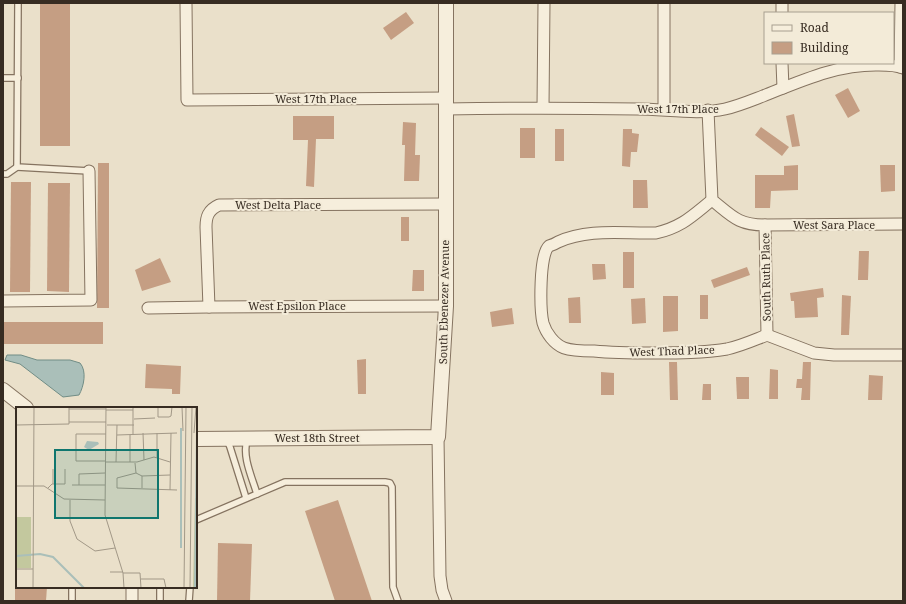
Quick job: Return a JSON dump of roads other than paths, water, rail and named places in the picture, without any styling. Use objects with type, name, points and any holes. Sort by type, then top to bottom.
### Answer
[{"type":"street","name":"West 17th Place","points":[[186,3],[187,100],[446,103],[543,107],[664,109],[688,111],[724,109],[742,104],[816,75],[854,66],[872,65],[902,67]]},
{"type":"street","name":"South Ebenezer Avenue","points":[[446,3],[446,306],[438,437],[440,576],[442,590],[446,601]]},
{"type":"street","points":[[543,107],[544,3]]},
{"type":"street","points":[[664,3],[664,109]]},
{"type":"street","points":[[901,3],[902,67]]},
{"type":"street","points":[[782,64],[783,88]]},
{"type":"street","points":[[708,110],[712,200]]},
{"type":"street","points":[[3,301],[91,300],[89,171]]},
{"type":"street","name":"South Ruth Place","points":[[712,200],[729,214],[746,224],[765,225],[767,335]]},
{"type":"street","name":"West Thad Place","points":[[712,200],[698,213],[666,231],[656,233],[585,234],[566,239],[549,247],[543,260],[541,301],[543,322],[545,327],[551,338],[557,344],[564,348],[581,351],[680,353],[708,352],[743,345],[767,335]]},
{"type":"street","name":"West Delta Place","points":[[209,307],[206,217],[213,208],[218,205],[445,204]]},
{"type":"street","name":"West Sara Place","points":[[765,225],[903,224]]},
{"type":"street","name":"West Epsilon Place","points":[[148,308],[446,306]]},
{"type":"street","points":[[767,335],[814,353],[834,355],[903,355]]},
{"type":"street","points":[[4,392],[25,407]]},
{"type":"street","name":"West 18th Street","points":[[197,439],[438,437]]},
{"type":"street","points":[[132,588],[132,601]]},
{"type":"lane","points":[[17,167],[18,3]]},
{"type":"lane","points":[[3,78],[18,78]]},
{"type":"lane","points":[[3,174],[7,174],[17,167],[89,171]]},
{"type":"lane","points":[[247,438],[245,447],[246,455],[258,494]]},
{"type":"lane","points":[[226,439],[230,447],[246,498]]},
{"type":"lane","points":[[197,520],[285,482],[390,483],[392,487],[393,587],[398,601]]},
{"type":"lane","points":[[72,588],[72,601]]},
{"type":"lane","points":[[160,588],[160,601]]},
{"type":"lane","points":[[189,601],[190,588]]},
{"type":"water","points":[[7,355],[21,355],[37,360],[70,360],[80,363],[84,370],[84,379],[79,395],[63,397],[20,364],[5,360]]}]
